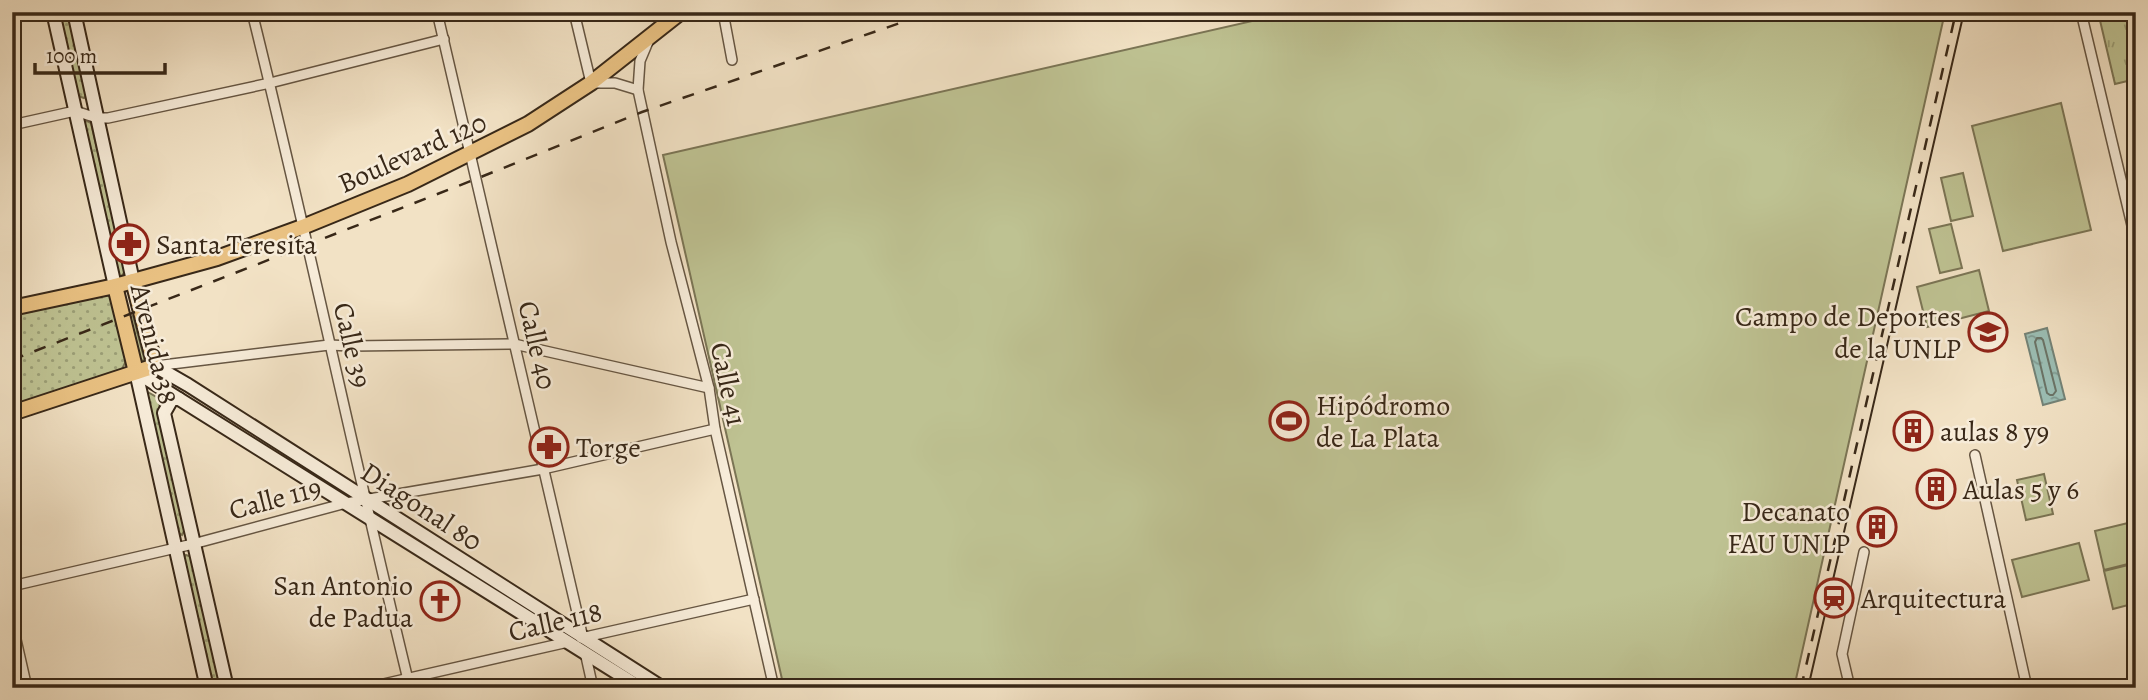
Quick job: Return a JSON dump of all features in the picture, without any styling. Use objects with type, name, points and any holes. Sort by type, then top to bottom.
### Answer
[{"type":"main road","name":"Avenida 38","points":[[53,12],[207,688]]},
{"type":"main road","name":"Avenida 38","points":[[74,12],[133,281],[155,366]]},
{"type":"main road","name":"Boulevard 120","points":[[12,308],[115,286],[217,258],[408,184],[528,124],[591,83],[681,12]]},
{"type":"main road","points":[[12,413],[155,366]]},
{"type":"main road","name":"Diagonal 80","points":[[155,366],[663,688]]},
{"type":"main road","name":"Diagonal 80","points":[[136,372],[641,688]]},
{"type":"main road","name":"Avenida 38","points":[[179,399],[172,399],[164,413],[227,688]]},
{"type":"street","name":"Calle 39","points":[[252,12],[409,683]]},
{"type":"street","name":"Calle 40","points":[[437,12],[593,688]]},
{"type":"street","points":[[575,12],[591,83],[615,83],[638,90]]},
{"type":"street","points":[[723,12],[732,61]]},
{"type":"street","points":[[2081,12],[2136,242]]},
{"type":"street","points":[[12,125],[75,111],[97,118],[107,118],[270,83],[443,38]]},
{"type":"street","name":"Calle 41","points":[[648,40],[640,61],[638,90],[671,242],[709,388],[715,429],[774,688]]},
{"type":"street","points":[[155,366],[329,345],[514,344],[709,388]]},
{"type":"street","name":"Calle 119","points":[[12,586],[193,544],[346,503],[543,468],[715,429]]},
{"type":"street","points":[[1975,455],[2027,688]]},
{"type":"street","points":[[1850,688],[1842,654],[1864,552]]},
{"type":"street","name":"Calle 118","points":[[366,688],[409,683],[583,637],[754,600]]},
{"type":"street","points":[[12,622],[27,688]]},
{"type":"green space","points":[[59,12],[69,12],[87,95],[84,98],[78,96]]},
{"type":"green space","name":"Hipódromo de La Plata","points":[[1292,12],[1945,12],[1794,688],[784,688],[663,155]]},
{"type":"green space","points":[[2098,12],[2136,12],[2136,79],[2115,84]]},
{"type":"green space","points":[[2061,103],[2091,230],[2003,251],[1972,126]]},
{"type":"green space","points":[[87,121],[91,123],[125,271],[121,277],[115,274],[82,124]]},
{"type":"green space","points":[[1963,173],[1973,216],[1951,221],[1941,178]]},
{"type":"green space","points":[[1951,224],[1962,268],[1940,273],[1929,229]]},
{"type":"green space","points":[[1979,270],[1989,311],[1927,327],[1917,287]]},
{"type":"green space","points":[[104,294],[111,297],[128,357],[120,373],[12,407],[12,315]]},
{"type":"green space","points":[[133,316],[144,358],[142,363],[136,359],[126,318]]},
{"type":"green space","points":[[146,391],[158,398],[185,529],[182,535],[176,531]]},
{"type":"green space","points":[[2044,474],[2053,514],[2026,520],[2017,480]]},
{"type":"green space","points":[[2136,521],[2136,562],[2104,570],[2095,531]]},
{"type":"green space","points":[[2079,543],[2089,580],[2022,597],[2012,560]]},
{"type":"green space","points":[[186,555],[192,557],[221,688],[210,688],[182,560]]},
{"type":"green space","points":[[2136,563],[2136,603],[2113,609],[2104,571]]},
{"type":"water","points":[[2047,328],[2065,399],[2043,405],[2025,334]]},
{"type":"tram line","points":[[1808,688],[1964,12]]},
{"type":"railway","points":[[12,360],[642,112],[932,12]]},
{"type":"railway","points":[[1801,688],[1956,12]]},
{"type":"place","name":"Santa Teresita","points":[[129,244]]},
{"type":"place","name":"Campo de Deportes de la UNLP","points":[[1988,332]]},
{"type":"place","name":"Hipódromo de La Plata","points":[[1289,421]]},
{"type":"place","name":"aulas 8 y9","points":[[1913,431]]},
{"type":"place","name":"Torge","points":[[549,447]]},
{"type":"place","name":"Aulas 5 y 6","points":[[1936,489]]},
{"type":"place","name":"Decanato FAU UNLP","points":[[1877,527]]},
{"type":"place","name":"Arquitectura","points":[[1834,598]]},
{"type":"place","name":"San Antonio de Padua","points":[[440,601]]}]
